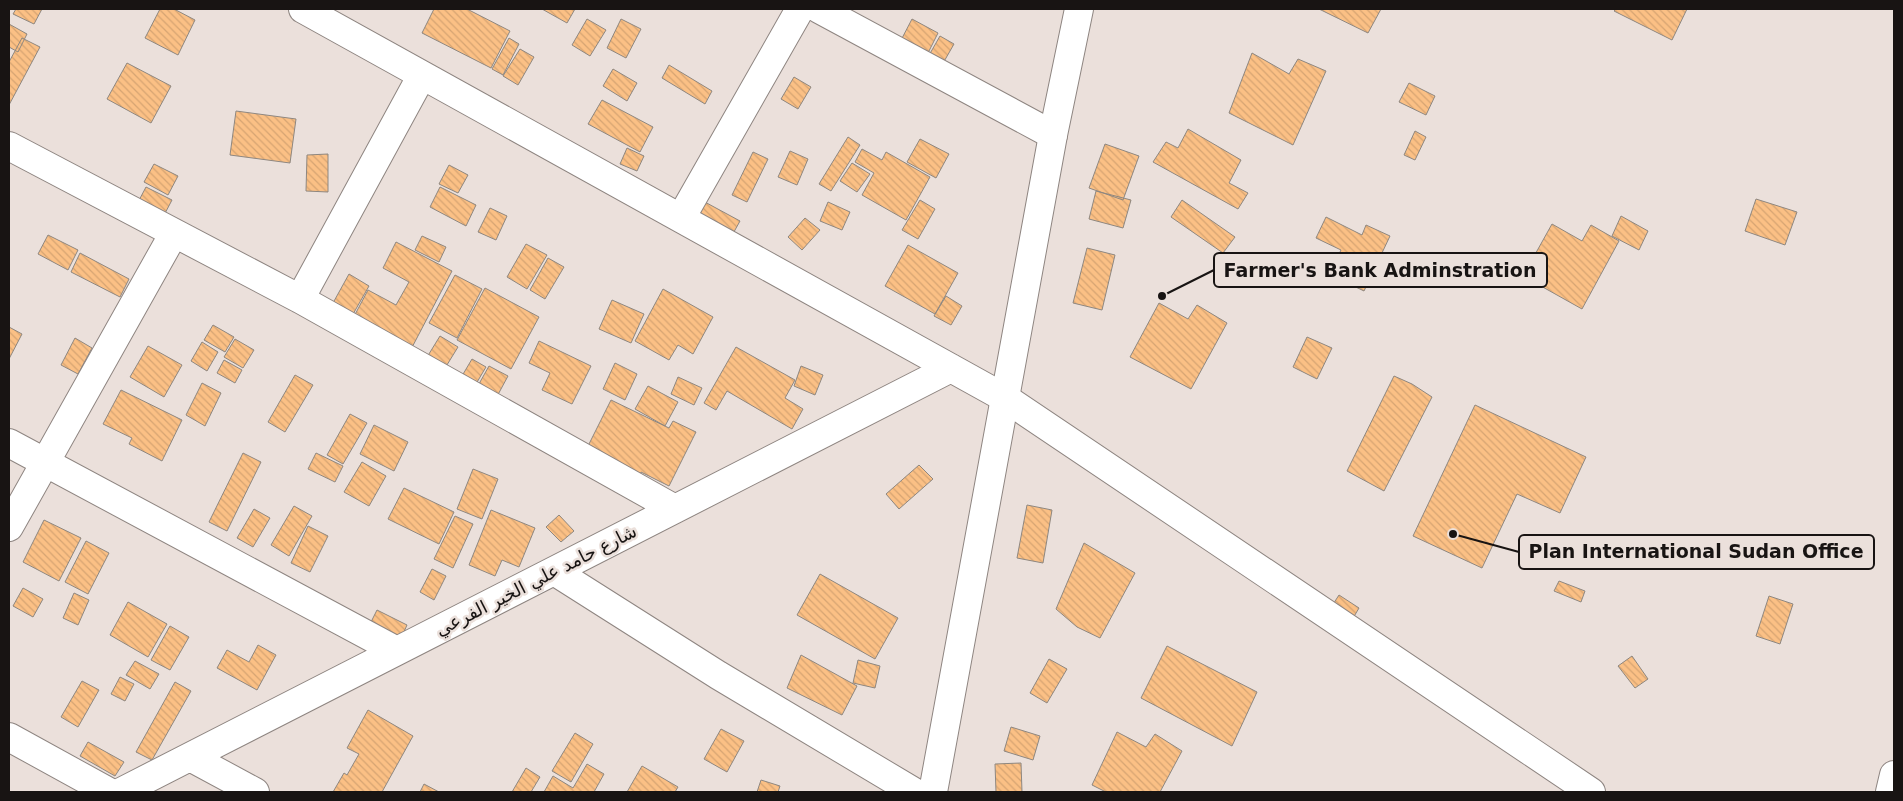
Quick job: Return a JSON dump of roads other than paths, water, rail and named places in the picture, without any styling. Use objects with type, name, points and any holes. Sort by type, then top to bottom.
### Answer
[{"type":"street","points":[[303,9],[1005,398],[1591,792]]},
{"type":"street","points":[[681,218],[800,9]]},
{"type":"street","points":[[819,9],[1053,135]]},
{"type":"street","points":[[933,792],[1053,135],[1079,9]]},
{"type":"street","points":[[300,300],[422,75]]},
{"type":"street","points":[[9,146],[300,300],[675,509]]},
{"type":"street","points":[[9,528],[174,233]]},
{"type":"street","name":"شارع حامد علي الخير الفرعي","points":[[121,792],[951,368]]},
{"type":"street","points":[[9,443],[397,651]]},
{"type":"street","points":[[554,571],[718,675],[914,792]]},
{"type":"street","points":[[9,737],[109,792]]},
{"type":"street","points":[[190,757],[255,792]]},
{"type":"street","points":[[1890,792],[1894,775]]},
{"type":"place","name":"Farmer's Bank Adminstration","points":[[1162,296]]},
{"type":"place","name":"Plan International Sudan Office","points":[[1453,534]]}]
